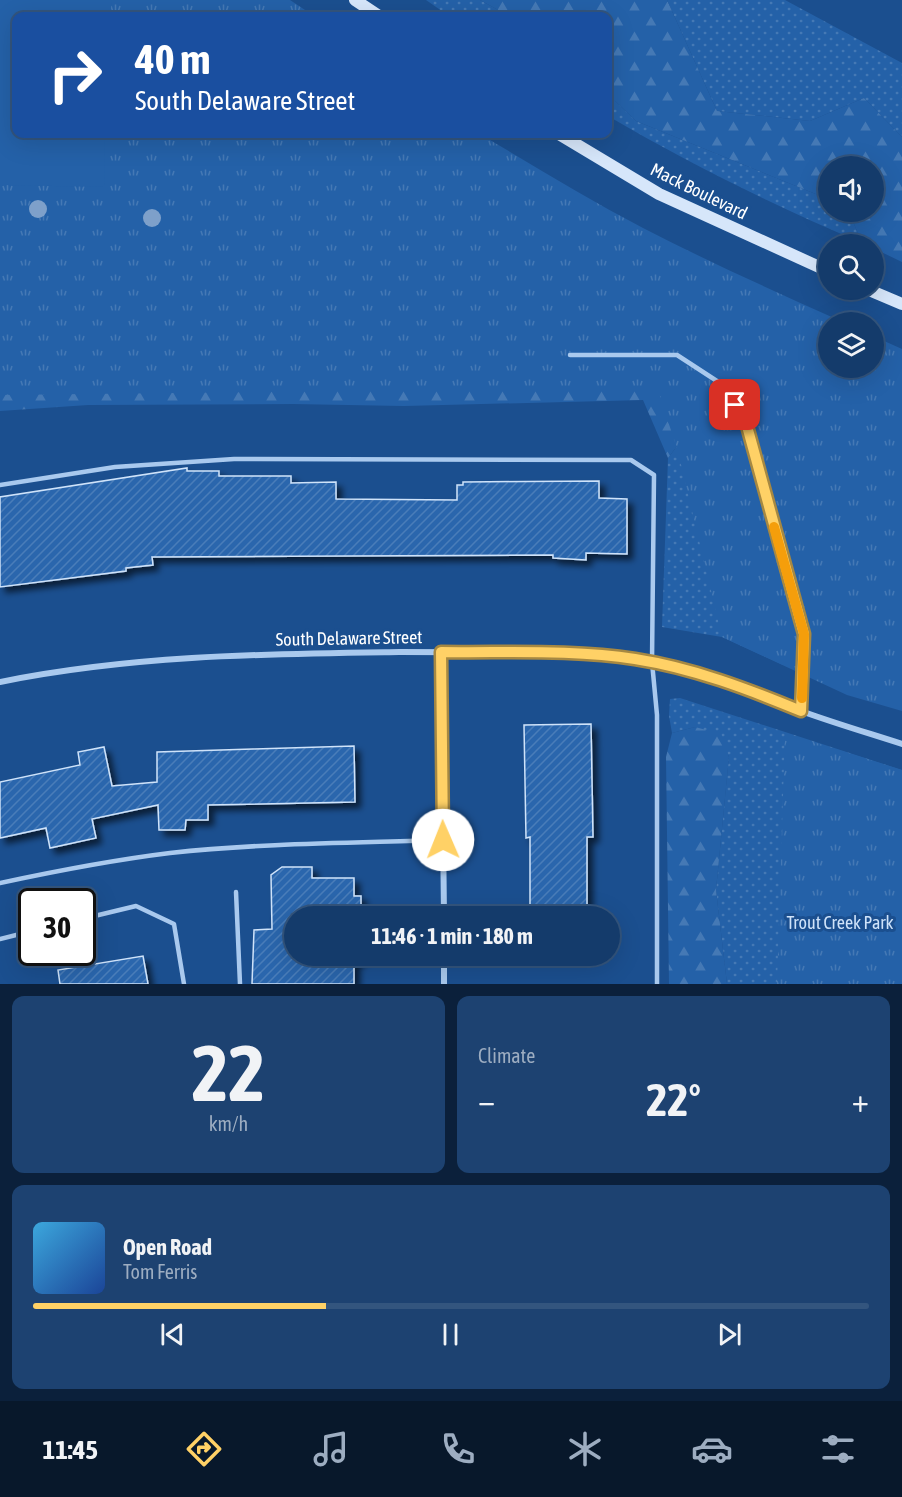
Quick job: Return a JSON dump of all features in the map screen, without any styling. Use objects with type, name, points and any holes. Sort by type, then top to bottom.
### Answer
[{"type":"main road","points":[[356,0],[373,12]]},
{"type":"main road","name":"Mack Boulevard","points":[[566,138],[659,194],[818,266]]},
{"type":"main road","points":[[884,296],[902,304]]},
{"type":"street","name":"South Delaware Street","points":[[0,682],[39,674],[137,661],[237,654],[441,652],[584,654],[634,659],[684,669],[902,744]]},
{"type":"street","points":[[441,652],[444,906]]},
{"type":"street","points":[[444,966],[444,984]]},
{"type":"lane","points":[[570,355],[677,355],[723,385],[747,426],[804,634],[801,711]]},
{"type":"lane","points":[[0,485],[115,467],[234,459],[632,460],[654,475],[652,662],[657,715],[655,872],[657,984]]},
{"type":"lane","points":[[0,883],[82,866],[170,853],[274,845],[443,840]]},
{"type":"lane","points":[[236,892],[240,984]]},
{"type":"lane","points":[[96,916],[136,906],[174,924],[184,984]]},
{"type":"lane","points":[[0,939],[18,935]]},
{"type":"green space","points":[[0,0],[290,0],[308,12],[12,12],[12,138],[487,138],[643,228],[821,312],[818,312],[818,378],[884,378],[884,341],[902,349],[902,711],[847,695],[722,637],[678,452],[657,387],[0,395]]},
{"type":"green space","points":[[0,0],[112,0],[110,12],[12,12],[12,138],[104,138],[105,187],[0,185]]},
{"type":"green space","points":[[426,0],[480,0],[502,12],[443,12]]},
{"type":"green space","points":[[480,0],[667,0],[717,111],[810,121],[864,98],[902,137],[902,262],[884,253],[884,234],[858,234],[853,222],[884,222],[884,156],[818,156],[818,195],[636,121],[612,98],[612,12],[502,12]]},
{"type":"green space","points":[[667,0],[785,0],[902,63],[902,137],[864,98],[810,121],[717,111]]},
{"type":"green space","points":[[612,98],[636,121],[818,195],[818,222],[853,222],[858,234],[842,234],[733,184],[612,118]]},
{"type":"green space","points":[[653,376],[709,404],[668,458],[643,400],[404,406],[88,405],[0,411],[0,377]]},
{"type":"green space","points":[[709,404],[783,665],[722,637],[662,627],[668,458]]},
{"type":"green space","name":"Trout Creek Park","points":[[680,698],[902,770],[902,984],[727,984],[716,890],[729,756],[695,727],[672,733],[669,716],[670,699]]},
{"type":"green space","points":[[695,727],[721,734],[729,757],[716,890],[727,984],[669,984],[666,757],[672,733]]},
{"type":"green space","name":"Trout Creek Park","points":[[785,733],[902,770],[902,984],[777,984]]},
{"type":"building","points":[[187,468],[187,471],[219,471],[219,476],[291,476],[291,483],[336,482],[336,499],[457,500],[457,485],[463,485],[463,482],[599,481],[599,498],[627,499],[627,554],[586,553],[586,560],[553,558],[553,555],[152,557],[153,565],[126,568],[126,571],[0,587],[0,497]]},
{"type":"building","points":[[591,724],[593,837],[587,837],[587,906],[530,906],[530,837],[526,838],[524,725]]},
{"type":"building","points":[[354,746],[355,802],[208,805],[208,820],[186,820],[185,830],[159,830],[158,805],[92,819],[96,838],[50,848],[46,828],[0,838],[0,782],[80,765],[78,752],[104,747],[112,786],[157,782],[157,752]]},
{"type":"building","points":[[282,867],[312,867],[312,878],[354,878],[354,896],[361,896],[361,906],[284,906],[284,966],[354,966],[354,984],[252,984],[254,930],[272,929],[271,875]]},
{"type":"building","points":[[143,956],[148,984],[60,984],[58,970],[96,966],[96,964]]},
{"type":"slow traffic","points":[[774,527],[804,634],[802,698]]},
{"type":"route","points":[[443,840],[441,652],[584,654],[634,659],[684,669],[749,690],[801,711],[804,634],[747,426],[735,405]]}]
